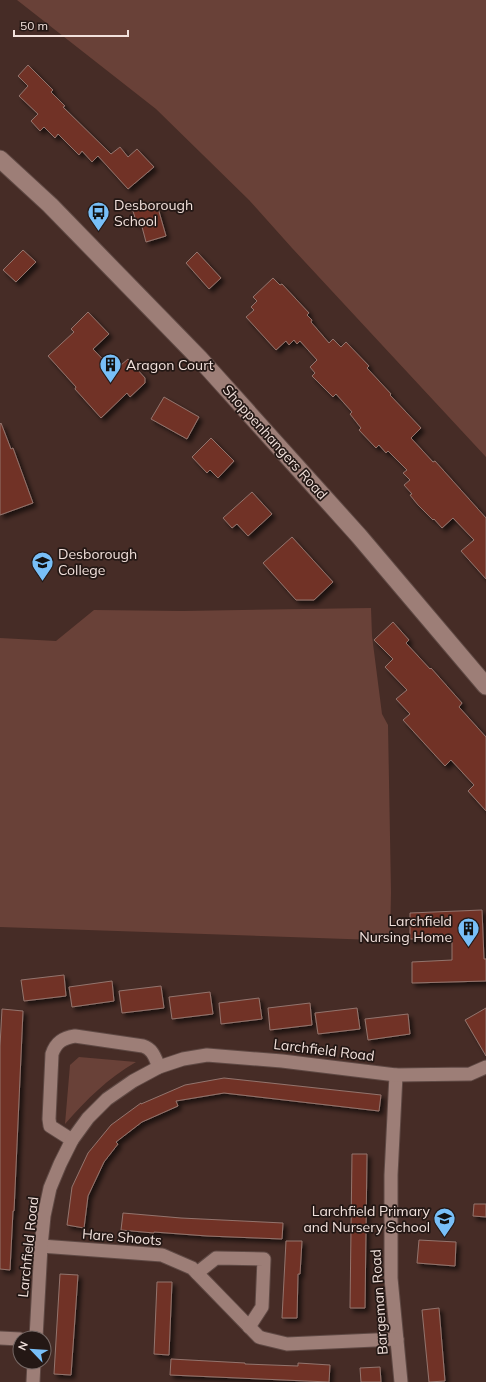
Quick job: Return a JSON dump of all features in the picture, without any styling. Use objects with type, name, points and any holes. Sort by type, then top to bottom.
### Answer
[{"type":"street","name":"Shoppenhangers Road","points":[[0,159],[50,205],[200,359],[359,536],[486,686]]},
{"type":"street","points":[[72,1140],[50,1126],[49,1119],[52,1054],[54,1047],[60,1041],[75,1036],[148,1047],[159,1067]]},
{"type":"street","name":"Larchfield Road","points":[[36,1330],[41,1246],[44,1216],[50,1188],[72,1140],[88,1118],[107,1099],[132,1081],[159,1067],[183,1059],[207,1055],[282,1061],[396,1075],[470,1074],[486,1067]]},
{"type":"street","name":"Bargeman Road","points":[[396,1075],[391,1175],[391,1278],[400,1382]]},
{"type":"street","name":"Hare Shoots","points":[[41,1246],[162,1255],[192,1268],[259,1337],[287,1344],[397,1339]]},
{"type":"street","points":[[196,1272],[216,1258],[264,1259],[262,1307],[249,1327]]},
{"type":"street","points":[[0,1338],[12,1339]]},
{"type":"street","points":[[33,1382],[34,1370]]},
{"type":"shaded area","points":[[17,0],[486,0],[486,457],[249,200],[156,109]]},
{"type":"shaded area","name":"Desborough College","points":[[371,608],[372,636],[382,714],[388,725],[391,892],[390,942],[375,940],[0,927],[0,638],[56,641],[94,610],[183,611]]},
{"type":"shaded area","points":[[79,1057],[136,1062],[116,1075],[98,1090],[65,1124],[70,1065]]},
{"type":"building","points":[[28,65],[53,90],[51,92],[65,106],[63,107],[111,154],[120,147],[128,157],[137,149],[154,167],[128,189],[98,156],[92,162],[82,151],[79,155],[58,134],[55,138],[44,127],[40,131],[31,121],[38,114],[19,96],[28,86],[18,76]]},
{"type":"building","points":[[152,202],[153,209],[158,208],[166,236],[146,242],[141,223],[137,224],[132,208]]},
{"type":"building","points":[[23,250],[36,262],[16,282],[3,270]]},
{"type":"building","points":[[197,252],[221,278],[209,289],[186,263]]},
{"type":"building","points":[[273,278],[280,285],[282,284],[309,313],[307,315],[312,320],[311,322],[329,343],[333,339],[341,347],[346,342],[369,366],[367,368],[421,428],[411,438],[433,462],[435,461],[486,518],[486,579],[461,551],[474,540],[453,518],[442,528],[418,505],[410,495],[412,494],[404,485],[410,480],[403,473],[407,470],[388,451],[386,453],[379,445],[376,448],[359,430],[361,428],[350,414],[352,412],[336,394],[333,397],[312,376],[315,373],[310,367],[317,360],[300,341],[297,344],[294,340],[289,345],[286,341],[276,350],[246,317],[254,310],[251,307],[257,301],[253,297]]},
{"type":"building","points":[[88,312],[109,334],[93,349],[114,371],[128,359],[145,378],[145,383],[130,397],[127,393],[101,418],[48,356],[74,332],[71,329]]},
{"type":"building","points":[[164,397],[199,417],[187,439],[151,419]]},
{"type":"building","points":[[1,423],[11,449],[13,448],[33,503],[0,515],[0,424]]},
{"type":"building","points":[[211,438],[234,461],[218,478],[210,470],[207,473],[192,457]]},
{"type":"building","points":[[252,492],[272,514],[248,536],[237,524],[232,528],[223,518]]},
{"type":"building","points":[[292,537],[333,582],[314,600],[296,600],[263,563]]},
{"type":"building","points":[[393,622],[409,640],[406,643],[430,669],[431,668],[462,703],[459,707],[486,737],[486,811],[468,791],[474,785],[451,760],[445,766],[403,720],[410,714],[396,699],[407,690],[385,667],[393,659],[374,640]]},
{"type":"building","name":"Larchfield Nursing Home","points":[[482,910],[484,959],[486,959],[486,981],[412,983],[412,962],[452,960],[452,938],[410,939],[410,913]]},
{"type":"building","points":[[64,975],[66,996],[24,1001],[21,980]]},
{"type":"building","points":[[112,981],[114,1001],[72,1007],[69,987]]},
{"type":"building","points":[[161,986],[164,1008],[122,1013],[119,991]]},
{"type":"building","points":[[210,992],[213,1014],[172,1019],[169,997]]},
{"type":"building","points":[[259,998],[262,1019],[221,1024],[219,1003]]},
{"type":"building","points":[[310,1003],[312,1025],[270,1030],[268,1008]]},
{"type":"building","points":[[357,1008],[360,1029],[318,1034],[315,1013]]},
{"type":"building","points":[[486,1008],[486,1056],[465,1020]]},
{"type":"building","points":[[2,1009],[23,1011],[10,1270],[0,1269],[0,1046]]},
{"type":"building","points":[[408,1014],[410,1034],[368,1040],[365,1019]]},
{"type":"building","points":[[224,1078],[381,1095],[379,1111],[224,1093],[176,1101],[178,1106],[142,1122],[116,1142],[118,1144],[104,1162],[88,1196],[84,1228],[67,1225],[72,1187],[88,1153],[111,1125],[141,1103],[185,1085]]},
{"type":"building","points":[[352,1154],[367,1154],[365,1308],[350,1308]]},
{"type":"building","points":[[474,1204],[486,1204],[486,1217],[473,1216]]},
{"type":"building","points":[[123,1213],[181,1218],[283,1223],[282,1239],[121,1230]]},
{"type":"building","points":[[419,1240],[456,1242],[455,1266],[417,1263]]},
{"type":"building","points":[[286,1241],[302,1241],[300,1274],[298,1274],[297,1318],[282,1318]]},
{"type":"building","points":[[60,1274],[78,1275],[71,1375],[54,1374]]},
{"type":"building","points":[[157,1282],[172,1282],[169,1355],[154,1354]]},
{"type":"building","points":[[439,1308],[445,1381],[429,1382],[422,1310]]},
{"type":"building","points":[[171,1359],[298,1366],[298,1363],[330,1365],[329,1382],[170,1375]]},
{"type":"building","points":[[380,1367],[381,1382],[361,1382],[360,1368]]},
{"type":"place","name":"Desborough School","points":[[99,232]]},
{"type":"place","name":"Aragon Court","points":[[111,384]]},
{"type":"place","name":"Desborough College","points":[[42,582]]},
{"type":"place","name":"Larchfield Nursing Home","points":[[468,948]]},
{"type":"place","name":"Larchfield Primary and Nursery School","points":[[445,1238]]}]
